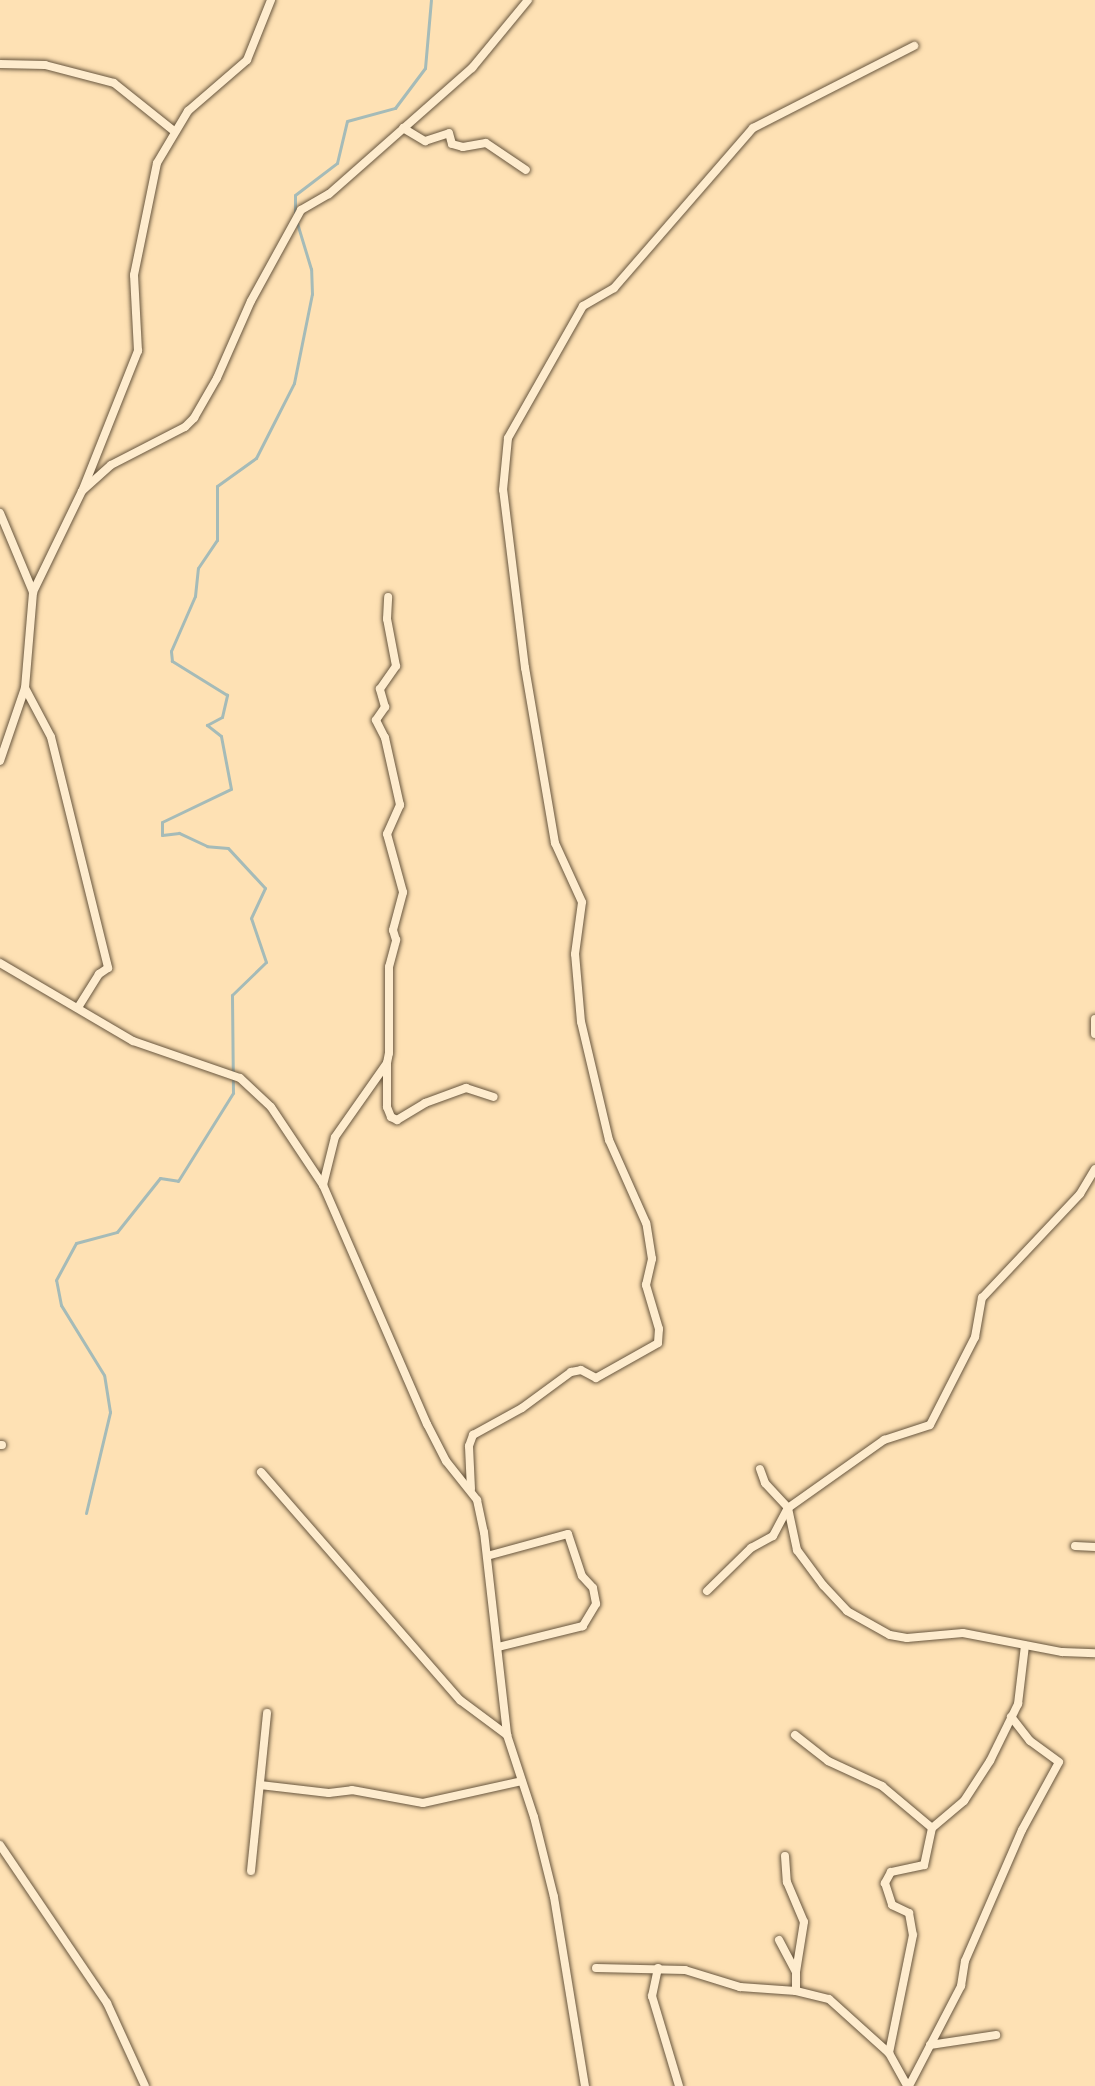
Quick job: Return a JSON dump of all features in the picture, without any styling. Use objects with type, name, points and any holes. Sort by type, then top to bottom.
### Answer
[{"type":"street","points":[[0,761],[25,688],[33,592],[82,491],[138,351],[134,275],[143,242],[150,182],[174,131],[208,91],[247,60],[271,0]]},
{"type":"street","points":[[82,491],[111,465],[185,427],[194,418],[291,224],[301,210],[329,194],[472,68],[528,0]]},
{"type":"street","points":[[585,2086],[554,1897],[507,1735],[484,1532],[471,1489],[469,1446],[473,1435],[531,1402],[571,1372],[581,1370],[596,1378],[658,1343],[659,1329],[646,1284],[652,1258],[646,1223],[609,1140],[581,1022],[575,954],[582,902],[555,843],[525,668],[503,490],[508,438],[583,306],[614,288],[753,128],[914,46]]},
{"type":"street","points":[[0,64],[45,65],[114,83],[174,131]]},
{"type":"street","points":[[403,128],[425,141],[449,133],[452,144],[464,147],[486,143],[526,170]]},
{"type":"street","points":[[0,513],[33,592]]},
{"type":"street","points":[[388,597],[387,619],[396,666],[380,689],[385,706],[376,720],[385,738],[400,806],[387,834],[403,892],[393,930],[396,940],[389,967],[387,1107],[391,1117],[397,1120],[425,1103],[466,1088],[494,1097]]},
{"type":"street","points":[[25,688],[51,737],[108,968],[99,974],[78,1008]]},
{"type":"street","points":[[0,963],[133,1041],[230,1077],[240,1078],[271,1107],[323,1185],[427,1424],[446,1461],[471,1489]]},
{"type":"street","points":[[1095,1019],[1095,1034]]},
{"type":"street","points":[[323,1185],[335,1137],[387,1063]]},
{"type":"street","points":[[707,1591],[751,1548],[773,1536],[788,1508],[884,1440],[930,1425],[975,1337],[982,1298],[1080,1194],[1095,1169]]},
{"type":"street","points":[[760,1469],[765,1483],[788,1508],[797,1550],[847,1611],[890,1635],[918,1638],[963,1633],[1062,1652],[1095,1653]]},
{"type":"street","points":[[261,1472],[460,1700],[507,1735]]},
{"type":"street","points":[[487,1556],[568,1534],[582,1576],[593,1588],[596,1604],[583,1626],[498,1647]]},
{"type":"street","points":[[1075,1546],[1095,1546]]},
{"type":"street","points":[[889,2053],[914,1935],[909,1913],[892,1905],[885,1883],[891,1872],[924,1864],[932,1828],[964,1801],[1018,1704],[1025,1645]]},
{"type":"street","points":[[251,1871],[267,1713]]},
{"type":"street","points":[[908,2086],[961,1986],[965,1961],[1022,1830],[1059,1762],[1030,1741],[1011,1717]]},
{"type":"street","points":[[795,1735],[828,1761],[882,1786],[932,1828]]},
{"type":"street","points":[[260,1785],[329,1793],[352,1790],[423,1803],[522,1781]]},
{"type":"street","points":[[1,1848],[107,2003],[145,2086]]},
{"type":"street","points":[[785,1856],[787,1882],[804,1922],[796,1972],[796,1991]]},
{"type":"street","points":[[778,1940],[796,1972]]},
{"type":"street","points":[[596,1968],[658,1968],[707,1974],[740,1987],[796,1991],[829,1999],[889,2053],[908,2086]]},
{"type":"street","points":[[658,1968],[652,1996],[679,2086]]},
{"type":"street","points":[[930,2045],[996,2035]]},
{"type":"waterway","points":[[295,216],[295,195],[337,163],[347,121],[395,108],[425,68],[431,0]]},
{"type":"waterway","points":[[86,1513],[110,1412],[104,1375],[61,1305],[56,1280],[76,1243],[117,1232],[160,1178],[178,1181],[233,1093],[232,995],[266,962],[251,918],[265,888],[228,848],[207,846],[179,833],[162,835],[162,822],[231,789],[221,736],[207,725],[222,717],[227,695],[172,661],[171,651],[195,596],[198,568],[217,540],[217,486],[256,458],[294,383],[312,294],[311,269],[297,223]]}]
